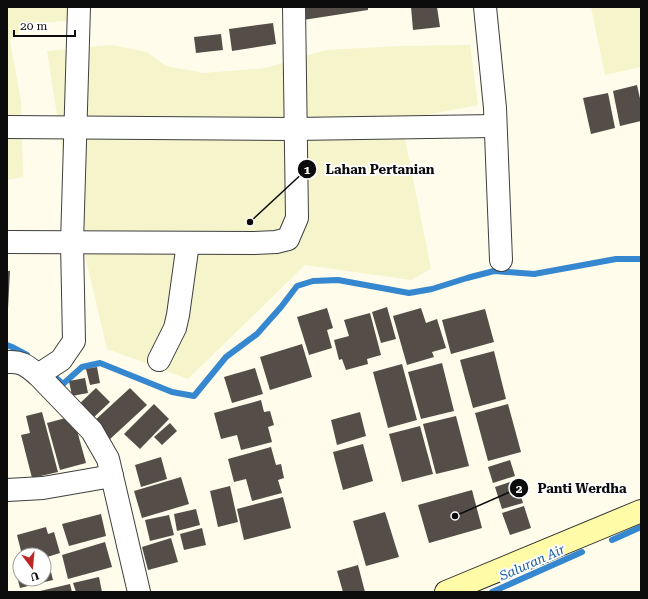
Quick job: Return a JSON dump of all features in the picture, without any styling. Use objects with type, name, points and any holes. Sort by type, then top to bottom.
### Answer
[{"type":"main road","points":[[446,592],[641,511]]},
{"type":"street","points":[[38,376],[61,360],[74,341],[72,243],[79,7]]},
{"type":"street","points":[[7,242],[188,243],[276,242],[288,239],[297,218],[294,7]]},
{"type":"street","points":[[485,7],[494,108],[501,260]]},
{"type":"street","points":[[7,127],[295,129],[495,126]]},
{"type":"street","points":[[160,360],[178,315],[188,243]]},
{"type":"street","points":[[7,362],[25,365],[38,376],[92,431],[108,459],[139,592]]},
{"type":"street","points":[[7,490],[43,488],[112,476]]},
{"type":"green space","points":[[7,7],[80,7],[76,20],[29,24],[10,41],[21,101],[23,177],[7,180]]},
{"type":"green space","points":[[591,7],[641,7],[641,67],[605,75]]},
{"type":"green space","points":[[111,45],[147,52],[166,66],[204,73],[265,68],[326,50],[400,46],[470,45],[478,105],[420,116],[405,139],[431,269],[411,280],[305,265],[188,379],[107,349],[67,179],[47,51]]},
{"type":"building","points":[[301,7],[368,7],[368,10],[303,20]]},
{"type":"building","points":[[411,7],[437,7],[440,27],[413,30]]},
{"type":"building","points":[[273,23],[276,44],[232,51],[229,29]]},
{"type":"building","points":[[221,34],[223,50],[196,53],[194,37]]},
{"type":"building","points":[[637,85],[641,103],[641,121],[620,126],[613,91]]},
{"type":"building","points":[[608,93],[615,128],[591,134],[583,98]]},
{"type":"building","points":[[7,271],[10,271],[8,309],[7,309]]},
{"type":"building","points":[[387,307],[396,339],[381,343],[372,312]]},
{"type":"building","points":[[327,308],[333,328],[327,330],[332,348],[309,355],[297,317]]},
{"type":"building","points":[[421,308],[426,323],[437,319],[446,348],[432,352],[434,357],[407,365],[393,316]]},
{"type":"building","points":[[485,309],[494,342],[451,354],[442,320]]},
{"type":"building","points":[[370,313],[381,355],[367,359],[368,364],[346,370],[342,359],[339,360],[334,340],[349,336],[344,320]]},
{"type":"building","points":[[302,344],[312,377],[270,390],[260,357]]},
{"type":"building","points":[[494,351],[506,399],[473,408],[460,360]]},
{"type":"building","points":[[442,363],[454,411],[421,419],[408,372]]},
{"type":"building","points":[[402,364],[417,420],[388,428],[373,372]]},
{"type":"building","points":[[97,367],[100,383],[90,385],[86,369]]},
{"type":"building","points":[[255,368],[263,394],[232,403],[224,377]]},
{"type":"building","points":[[85,378],[88,393],[72,396],[69,381]]},
{"type":"building","points":[[96,388],[110,402],[91,420],[77,406]]},
{"type":"building","points":[[130,388],[147,405],[109,440],[93,422]]},
{"type":"building","points":[[261,400],[264,412],[270,411],[274,425],[268,427],[272,442],[241,450],[237,435],[221,439],[214,413]]},
{"type":"building","points":[[154,404],[169,419],[140,449],[124,434]]},
{"type":"building","points":[[508,404],[521,452],[488,461],[475,413]]},
{"type":"building","points":[[42,412],[58,472],[32,478],[21,435],[30,433],[26,416]]},
{"type":"building","points":[[360,412],[366,436],[337,445],[331,420]]},
{"type":"building","points":[[73,416],[86,463],[60,470],[47,423]]},
{"type":"building","points":[[456,416],[469,466],[436,474],[423,424]]},
{"type":"building","points":[[170,423],[177,431],[162,445],[154,437]]},
{"type":"building","points":[[420,426],[433,474],[402,482],[389,434]]},
{"type":"building","points":[[363,444],[373,481],[343,490],[333,452]]},
{"type":"building","points":[[271,447],[276,465],[281,464],[284,478],[278,480],[282,493],[252,501],[246,479],[234,482],[228,459]]},
{"type":"building","points":[[161,457],[167,479],[141,487],[135,465]]},
{"type":"building","points":[[510,460],[515,476],[493,483],[488,467]]},
{"type":"building","points":[[181,477],[189,504],[142,518],[134,491]]},
{"type":"building","points":[[516,480],[523,503],[502,509],[495,487]]},
{"type":"building","points":[[230,486],[238,522],[218,527],[210,491]]},
{"type":"building","points":[[472,490],[482,528],[429,543],[418,505]]},
{"type":"building","points":[[283,497],[291,528],[244,540],[237,509]]},
{"type":"building","points":[[524,506],[531,528],[510,535],[502,513]]},
{"type":"building","points":[[196,509],[200,525],[177,531],[174,514]]},
{"type":"building","points":[[385,512],[399,557],[366,566],[353,521]]},
{"type":"building","points":[[101,514],[106,536],[69,546],[62,524]]},
{"type":"building","points":[[169,515],[174,535],[150,541],[145,520]]},
{"type":"building","points":[[46,527],[48,534],[54,532],[60,553],[52,556],[52,547],[20,547],[17,535]]},
{"type":"building","points":[[202,528],[206,545],[184,550],[180,534]]},
{"type":"building","points":[[171,538],[178,562],[148,570],[142,547]]},
{"type":"building","points":[[105,542],[112,567],[68,579],[62,555]]},
{"type":"building","points":[[358,565],[365,592],[343,592],[337,571]]},
{"type":"building","points":[[99,577],[102,592],[76,592],[73,583]]},
{"type":"building","points":[[70,584],[72,592],[40,592],[40,591]]},
{"type":"waterway","points":[[55,377],[63,384],[82,367],[100,363],[172,392],[194,396],[226,357],[257,334],[297,286],[313,281],[338,280],[409,293],[432,289],[494,271],[534,274],[616,259],[641,259]]},
{"type":"waterway","points":[[7,345],[27,355]]},
{"type":"waterway","name":"Saluran Air","points":[[612,540],[641,527]]},
{"type":"waterway","name":"Saluran Air","points":[[492,592],[582,552]]},
{"type":"place","name":"Lahan Pertanian","points":[[250,222]]},
{"type":"place","name":"Panti Werdha","points":[[455,516]]}]
